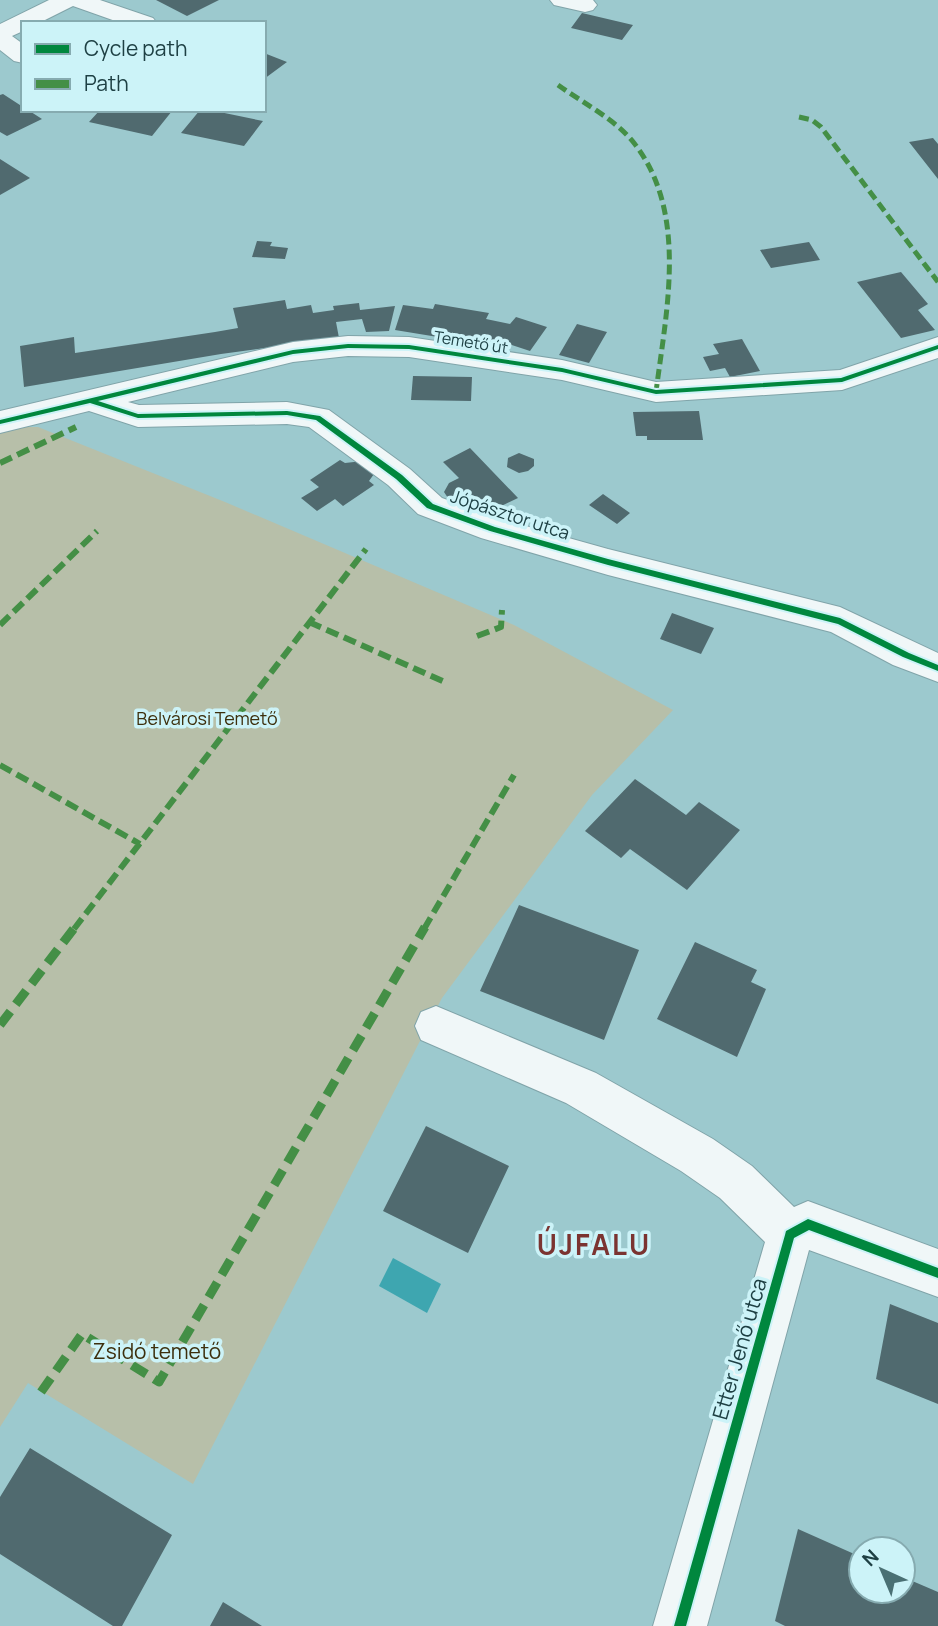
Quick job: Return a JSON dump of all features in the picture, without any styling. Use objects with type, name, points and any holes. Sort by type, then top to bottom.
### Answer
[{"type":"street","points":[[24,21],[67,0]]},
{"type":"street","points":[[77,0],[139,21]]},
{"type":"street","points":[[562,0],[585,5]]},
{"type":"street","points":[[0,33],[21,23]]},
{"type":"street","points":[[0,39],[21,55]]},
{"type":"street","name":"Temető út","points":[[0,422],[293,352],[348,346],[391,346],[435,351],[562,370],[656,391],[842,380],[938,347]]},
{"type":"street","name":"Jópásztor utca","points":[[88,400],[138,416],[287,413],[318,418],[399,477],[430,506],[493,529],[608,562],[840,621],[906,655],[938,668]]},
{"type":"street","points":[[436,1026],[581,1088],[697,1155],[736,1182],[790,1235],[808,1224],[938,1273]]},
{"type":"street","name":"Etter Jenő utca","points":[[680,1626],[790,1235]]},
{"type":"green space","name":"Belvárosi Temető","points":[[15,427],[38,427],[225,502],[514,625],[673,710],[592,795],[442,998],[193,1484],[28,1383],[0,1427],[0,431]]},
{"type":"water","points":[[393,1258],[441,1284],[427,1313],[379,1286]]},
{"type":"building","points":[[156,0],[219,0],[187,16]]},
{"type":"building","points":[[582,13],[633,25],[622,40],[571,28]]},
{"type":"building","points":[[266,54],[287,62],[266,78]]},
{"type":"building","points":[[3,94],[21,106],[21,112],[31,112],[42,119],[7,136],[0,132],[0,95]]},
{"type":"building","points":[[98,112],[171,112],[152,136],[89,122]]},
{"type":"building","points":[[198,112],[220,112],[263,121],[244,146],[181,133]]},
{"type":"building","points":[[933,138],[938,144],[938,179],[909,142]]},
{"type":"building","points":[[0,159],[30,178],[0,195]]},
{"type":"building","points":[[257,241],[272,242],[270,246],[288,248],[285,259],[252,257]]},
{"type":"building","points":[[809,242],[820,260],[771,268],[760,250]]},
{"type":"building","points":[[901,272],[928,304],[918,310],[935,330],[901,338],[857,282]]},
{"type":"building","points":[[285,300],[287,309],[311,305],[313,313],[334,310],[333,306],[359,303],[360,310],[395,306],[389,331],[366,332],[362,319],[336,322],[339,338],[221,354],[24,387],[20,346],[74,337],[75,353],[215,332],[238,328],[233,308]]},
{"type":"building","points":[[435,304],[489,313],[486,319],[510,324],[516,317],[547,327],[530,351],[497,340],[493,346],[395,330],[403,305],[433,309]]},
{"type":"building","points":[[577,324],[607,332],[589,363],[559,355]]},
{"type":"building","points":[[742,339],[760,371],[730,377],[725,368],[710,371],[703,357],[719,354],[713,344]]},
{"type":"building","points":[[413,376],[472,377],[471,401],[411,400]]},
{"type":"building","points":[[699,411],[703,440],[647,440],[647,436],[636,436],[633,412]]},
{"type":"building","points":[[470,448],[518,498],[491,511],[481,501],[472,506],[459,506],[450,501],[444,492],[449,483],[459,478],[443,462]]},
{"type":"building","points":[[519,453],[534,459],[534,466],[528,471],[519,473],[507,467],[508,458]]},
{"type":"building","points":[[340,460],[345,463],[363,461],[374,474],[369,481],[374,485],[343,506],[335,499],[317,511],[301,498],[319,487],[310,480]]},
{"type":"building","points":[[603,494],[630,513],[617,524],[589,505]]},
{"type":"building","points":[[672,613],[714,628],[701,654],[660,639]]},
{"type":"building","points":[[635,779],[686,815],[699,802],[740,830],[687,890],[630,849],[621,858],[585,831]]},
{"type":"building","points":[[519,905],[639,950],[604,1040],[480,991]]},
{"type":"building","points":[[695,942],[757,970],[751,982],[766,989],[737,1057],[657,1019]]},
{"type":"building","points":[[426,1126],[509,1166],[468,1253],[383,1211]]},
{"type":"building","points":[[890,1304],[938,1323],[938,1404],[876,1379]]},
{"type":"building","points":[[30,1448],[172,1535],[122,1626],[113,1626],[0,1554],[0,1497]]},
{"type":"building","points":[[798,1529],[847,1551],[847,1605],[917,1605],[917,1583],[938,1592],[938,1626],[785,1626],[775,1621]]},
{"type":"building","points":[[223,1602],[262,1626],[210,1626]]},
{"type":"marked path","points":[[558,85],[628,136],[651,169],[662,198],[668,230],[669,263],[656,392]]},
{"type":"marked path","points":[[799,117],[812,120],[821,127],[938,282]]},
{"type":"marked path","points":[[0,463],[76,427]]},
{"type":"marked path","points":[[0,625],[97,531]]},
{"type":"marked path","points":[[0,1025],[366,549]]},
{"type":"marked path","points":[[477,636],[501,627],[502,610]]},
{"type":"marked path","points":[[309,622],[445,682]]},
{"type":"marked path","points":[[0,765],[140,844]]},
{"type":"marked path","points":[[41,1392],[82,1334],[159,1382],[514,775]]},
{"type":"cycle path","points":[[0,422],[293,352],[348,346],[409,347],[562,370],[656,392],[842,380],[938,347]]},
{"type":"cycle path","points":[[88,400],[138,416],[287,413],[318,418],[399,477],[430,506],[493,529],[608,562],[840,621],[906,655],[938,668]]},
{"type":"cycle path","points":[[680,1626],[790,1235],[808,1224],[938,1273]]},
{"type":"district","name":"ÚJFALU","points":[[594,1245]]},
{"type":"park label","name":"Zsidó temető","points":[[157,1352]]}]
